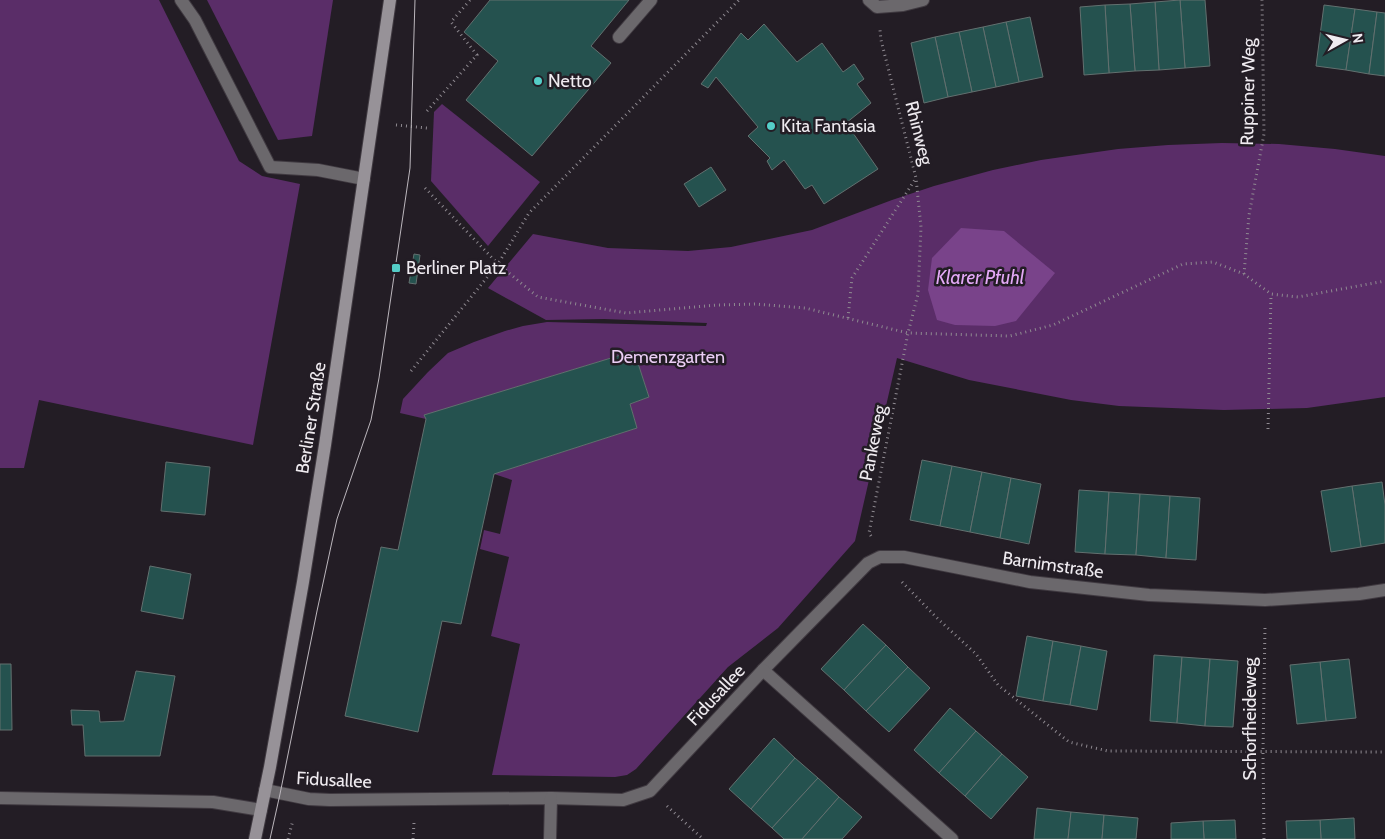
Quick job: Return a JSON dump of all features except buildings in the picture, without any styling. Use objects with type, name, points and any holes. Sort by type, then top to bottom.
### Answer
[{"type":"street","points":[[181,0],[195,20],[270,167],[318,170],[364,178]]},
{"type":"street","name":"Berliner Straße","points":[[255,839],[303,582],[390,0]]},
{"type":"street","points":[[619,37],[651,0]]},
{"type":"street","points":[[873,4],[903,5],[923,0]]},
{"type":"street","name":"Barnimstraße","points":[[880,557],[904,556],[1040,583],[1149,595],[1265,600],[1358,594],[1385,590]]},
{"type":"street","points":[[763,670],[868,563],[880,557]]},
{"type":"street","name":"Fidusallee","points":[[265,790],[309,799],[330,800],[551,798],[623,800],[650,790],[763,670],[952,839]]},
{"type":"street","points":[[0,798],[213,802],[261,810]]},
{"type":"street","points":[[550,839],[551,798]]},
{"type":"path","points":[[427,111],[477,55],[451,22],[470,0]]},
{"type":"path","points":[[411,370],[498,264],[528,213],[739,0]]},
{"type":"path","name":"Ruppiner Weg","points":[[1244,274],[1249,215],[1264,134],[1262,0]]},
{"type":"path","name":"Rhinweg","points":[[848,318],[852,278],[916,178],[873,4]]},
{"type":"path","points":[[373,123],[427,128]]},
{"type":"path","name":"Pankeweg","points":[[916,178],[921,228],[918,294],[908,333],[869,533],[880,557],[938,619],[976,654],[998,685],[1069,742],[1108,751],[1385,752]]},
{"type":"path","points":[[426,188],[498,264],[538,296],[626,313],[717,305],[755,304],[805,308],[908,333],[1010,336],[1053,325],[1183,264],[1213,262],[1244,274],[1271,294],[1298,297],[1385,281]]},
{"type":"path","points":[[1268,429],[1271,294]]},
{"type":"path","name":"Schorfheideweg","points":[[1264,839],[1265,600]]},
{"type":"path","points":[[650,790],[703,839]]},
{"type":"green space","points":[[0,0],[159,0],[239,161],[262,176],[300,184],[253,445],[39,400],[24,468],[0,468]]},
{"type":"green space","points":[[207,0],[333,0],[312,136],[278,140]]},
{"type":"green space","points":[[442,104],[540,182],[488,246],[431,181],[434,112]]},
{"type":"green space","name":"Demenzgarten","points":[[1222,143],[1279,144],[1385,156],[1385,397],[1307,408],[1224,410],[1119,406],[1071,400],[969,380],[897,358],[855,541],[778,628],[728,667],[636,769],[627,775],[615,777],[492,775],[520,644],[491,636],[509,557],[480,549],[484,530],[500,534],[512,480],[494,474],[637,428],[630,404],[649,397],[634,351],[425,415],[426,419],[400,413],[403,399],[448,353],[474,342],[523,326],[547,322],[706,326],[707,323],[604,319],[546,320],[488,288],[533,234],[608,248],[688,251],[731,247],[812,230],[934,186],[993,170],[1041,160],[1118,149]]},
{"type":"water","name":"Klarer Pfuhl","points":[[961,228],[1004,231],[1055,273],[1016,321],[995,326],[955,325],[937,320],[928,290],[932,258]]},
{"type":"tram line","points":[[270,839],[337,519],[371,420],[379,378],[410,168],[415,0]]},
{"type":"place","name":"Netto","points":[[538,81]]},
{"type":"place","name":"Kita Fantasia","points":[[771,126]]},
{"type":"place","name":"Berliner Platz","points":[[396,268]]}]
